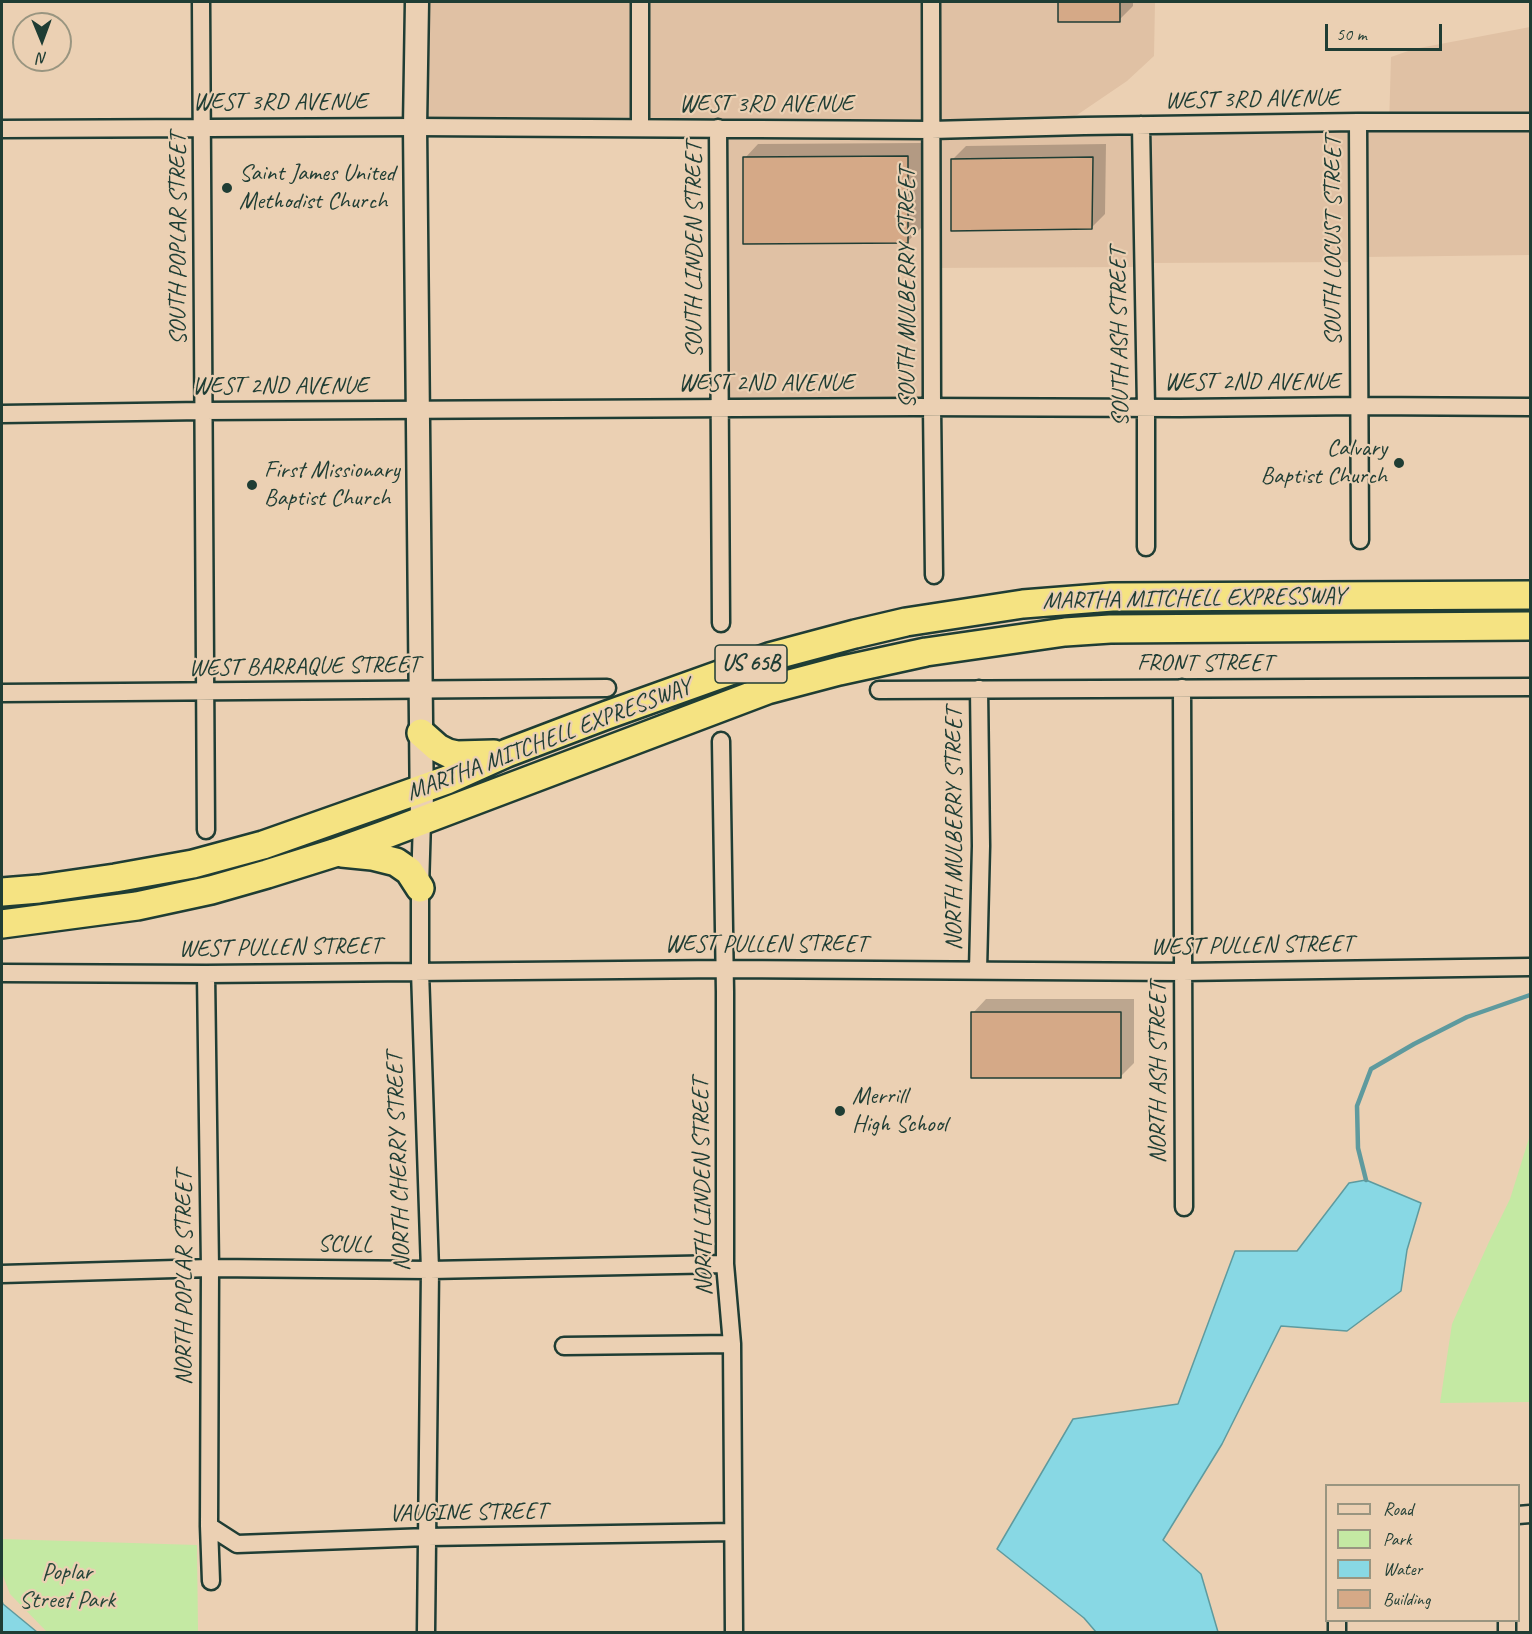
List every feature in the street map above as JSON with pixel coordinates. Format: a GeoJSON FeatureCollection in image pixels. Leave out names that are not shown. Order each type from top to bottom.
{"type":"FeatureCollection","features":[{"type":"Feature","properties":{"kind":"highway","name":"MARTHA MITCHELL EXPRESSWAY"},"geometry":{"type":"LineString","coordinates":[[2,892],[115,878],[193,864],[263,845],[453,778],[507,753],[606,715],[769,657],[875,629],[967,611],[1023,603],[1112,597],[1530,595]]}},
{"type":"Feature","properties":{"kind":"highway","name":"MARTHA MITCHELL EXPRESSWAY"},"geometry":{"type":"LineString","coordinates":[[2,924],[147,904],[211,890],[334,853],[767,690],[926,652],[1065,632],[1110,629],[1530,626]]}},
{"type":"Feature","properties":{"kind":"highway"},"geometry":{"type":"LineString","coordinates":[[421,734],[448,753],[458,755],[507,753]]}},
{"type":"Feature","properties":{"kind":"highway"},"geometry":{"type":"LineString","coordinates":[[334,853],[372,856],[396,862],[409,871],[420,888]]}},
{"type":"Feature","properties":{"kind":"main road","name":"NORTH CHERRY STREET"},"geometry":{"type":"LineString","coordinates":[[417,2],[415,127],[422,820]]}},
{"type":"Feature","properties":{"kind":"street","name":"SOUTH POPLAR STREET"},"geometry":{"type":"LineString","coordinates":[[201,2],[204,692]]}},
{"type":"Feature","properties":{"kind":"street"},"geometry":{"type":"LineString","coordinates":[[640,2],[640,128]]}},
{"type":"Feature","properties":{"kind":"street","name":"SOUTH MULBERRY STREET"},"geometry":{"type":"LineString","coordinates":[[931,2],[934,574]]}},
{"type":"Feature","properties":{"kind":"street","name":"WEST 3RD AVENUE"},"geometry":{"type":"LineString","coordinates":[[2,129],[415,127],[931,130],[1358,122],[1530,122]]}},
{"type":"Feature","properties":{"kind":"street","name":"SOUTH LOCUST STREET"},"geometry":{"type":"LineString","coordinates":[[1358,122],[1360,540]]}},
{"type":"Feature","properties":{"kind":"street","name":"SOUTH ASH STREET"},"geometry":{"type":"LineString","coordinates":[[1141,125],[1146,547]]}},
{"type":"Feature","properties":{"kind":"street","name":"SOUTH LINDEN STREET"},"geometry":{"type":"LineString","coordinates":[[718,128],[721,623]]}},
{"type":"Feature","properties":{"kind":"street","name":"WEST 2ND AVENUE"},"geometry":{"type":"LineString","coordinates":[[2,414],[932,407],[1530,407]]}},
{"type":"Feature","properties":{"kind":"street","name":"FRONT STREET"},"geometry":{"type":"LineString","coordinates":[[879,690],[1530,687]]}},
{"type":"Feature","properties":{"kind":"street","name":"WEST BARRAQUE STREET"},"geometry":{"type":"LineString","coordinates":[[2,693],[607,688]]}},
{"type":"Feature","properties":{"kind":"street","name":"NORTH ASH STREET"},"geometry":{"type":"LineString","coordinates":[[1182,688],[1184,1207]]}},
{"type":"Feature","properties":{"kind":"street","name":"NORTH MULBERRY STREET"},"geometry":{"type":"LineString","coordinates":[[978,970],[981,846],[979,689]]}},
{"type":"Feature","properties":{"kind":"street"},"geometry":{"type":"LineString","coordinates":[[204,692],[206,830]]}},
{"type":"Feature","properties":{"kind":"street","name":"NORTH LINDEN STREET"},"geometry":{"type":"LineString","coordinates":[[721,741],[725,1264],[732,1344],[734,1632]]}},
{"type":"Feature","properties":{"kind":"street","name":"NORTH CHERRY STREET"},"geometry":{"type":"LineString","coordinates":[[422,820],[420,971],[430,1270],[426,1632]]}},
{"type":"Feature","properties":{"kind":"street","name":"WEST PULLEN STREET"},"geometry":{"type":"LineString","coordinates":[[2,973],[206,974],[724,969],[1183,972],[1530,968]]}},
{"type":"Feature","properties":{"kind":"street","name":"NORTH POPLAR STREET"},"geometry":{"type":"LineString","coordinates":[[206,974],[210,1268],[210,1581]]}},
{"type":"Feature","properties":{"kind":"street","name":"SCULL"},"geometry":{"type":"LineString","coordinates":[[2,1274],[210,1268],[430,1270],[725,1264]]}},
{"type":"Feature","properties":{"kind":"street"},"geometry":{"type":"LineString","coordinates":[[564,1347],[732,1344]]}},
{"type":"Feature","properties":{"kind":"street","name":"VAUGINE STREET"},"geometry":{"type":"LineString","coordinates":[[209,1526],[237,1544],[428,1537],[733,1532]]}},
{"type":"Feature","properties":{"kind":"shaded area"},"geometry":{"type":"Polygon","coordinates":[[[426,2],[632,2],[632,117],[425,118],[426,2]]]}},
{"type":"Feature","properties":{"kind":"shaded area"},"geometry":{"type":"Polygon","coordinates":[[[649,2],[1155,2],[1154,56],[1127,81],[1077,115],[1033,132],[1134,131],[1136,267],[924,268],[922,399],[727,401],[727,136],[724,122],[650,119],[649,2]]]}},
{"type":"Feature","properties":{"kind":"shaded area"},"geometry":{"type":"Polygon","coordinates":[[[1530,27],[1530,255],[1364,257],[1363,129],[1389,127],[1391,57],[1414,49],[1530,27]]]}},
{"type":"Feature","properties":{"kind":"shaded area"},"geometry":{"type":"Polygon","coordinates":[[[1171,129],[1353,130],[1352,262],[1148,263],[1146,139],[1171,129]]]}},
{"type":"Feature","properties":{"kind":"green space"},"geometry":{"type":"Polygon","coordinates":[[[1530,1135],[1530,1402],[1440,1403],[1452,1324],[1510,1199],[1530,1135]]]}},
{"type":"Feature","properties":{"kind":"green space","name":"Poplar Street Park"},"geometry":{"type":"Polygon","coordinates":[[[2,1539],[197,1545],[198,1632],[47,1632],[10,1594],[2,1573],[2,1539]]]}},
{"type":"Feature","properties":{"kind":"water"},"geometry":{"type":"Polygon","coordinates":[[[1366,1180],[1421,1203],[1407,1250],[1401,1291],[1347,1331],[1281,1326],[1222,1444],[1163,1540],[1201,1574],[1218,1632],[1096,1632],[1084,1618],[997,1549],[1073,1419],[1178,1404],[1235,1251],[1297,1251],[1349,1183],[1366,1180]]]}},
{"type":"Feature","properties":{"kind":"water"},"geometry":{"type":"Polygon","coordinates":[[[2,1601],[3,1604],[37,1632],[2,1632],[2,1601]]]}},
{"type":"Feature","properties":{"kind":"building"},"geometry":{"type":"Polygon","coordinates":[[[1058,2],[1120,2],[1120,22],[1058,22],[1058,2]]]}},
{"type":"Feature","properties":{"kind":"building"},"geometry":{"type":"Polygon","coordinates":[[[908,156],[908,243],[743,244],[743,157],[908,156]]]}},
{"type":"Feature","properties":{"kind":"building"},"geometry":{"type":"Polygon","coordinates":[[[1093,157],[1092,229],[951,231],[951,159],[1093,157]]]}},
{"type":"Feature","properties":{"kind":"building"},"geometry":{"type":"Polygon","coordinates":[[[971,1012],[1121,1012],[1121,1078],[971,1078],[971,1012]]]}},
{"type":"Feature","properties":{"kind":"waterway"},"geometry":{"type":"LineString","coordinates":[[1366,1180],[1358,1148],[1357,1106],[1371,1069],[1467,1017],[1530,995]]}},
{"type":"Feature","properties":{"kind":"place","name":"Saint James United Methodist Church"},"geometry":{"type":"Point","coordinates":[227,188]}},
{"type":"Feature","properties":{"kind":"place","name":"Calvary Baptist Church"},"geometry":{"type":"Point","coordinates":[1399,463]}},
{"type":"Feature","properties":{"kind":"place","name":"First Missionary Baptist Church"},"geometry":{"type":"Point","coordinates":[252,485]}},
{"type":"Feature","properties":{"kind":"place","name":"Merrill High School"},"geometry":{"type":"Point","coordinates":[840,1111]}}]}
